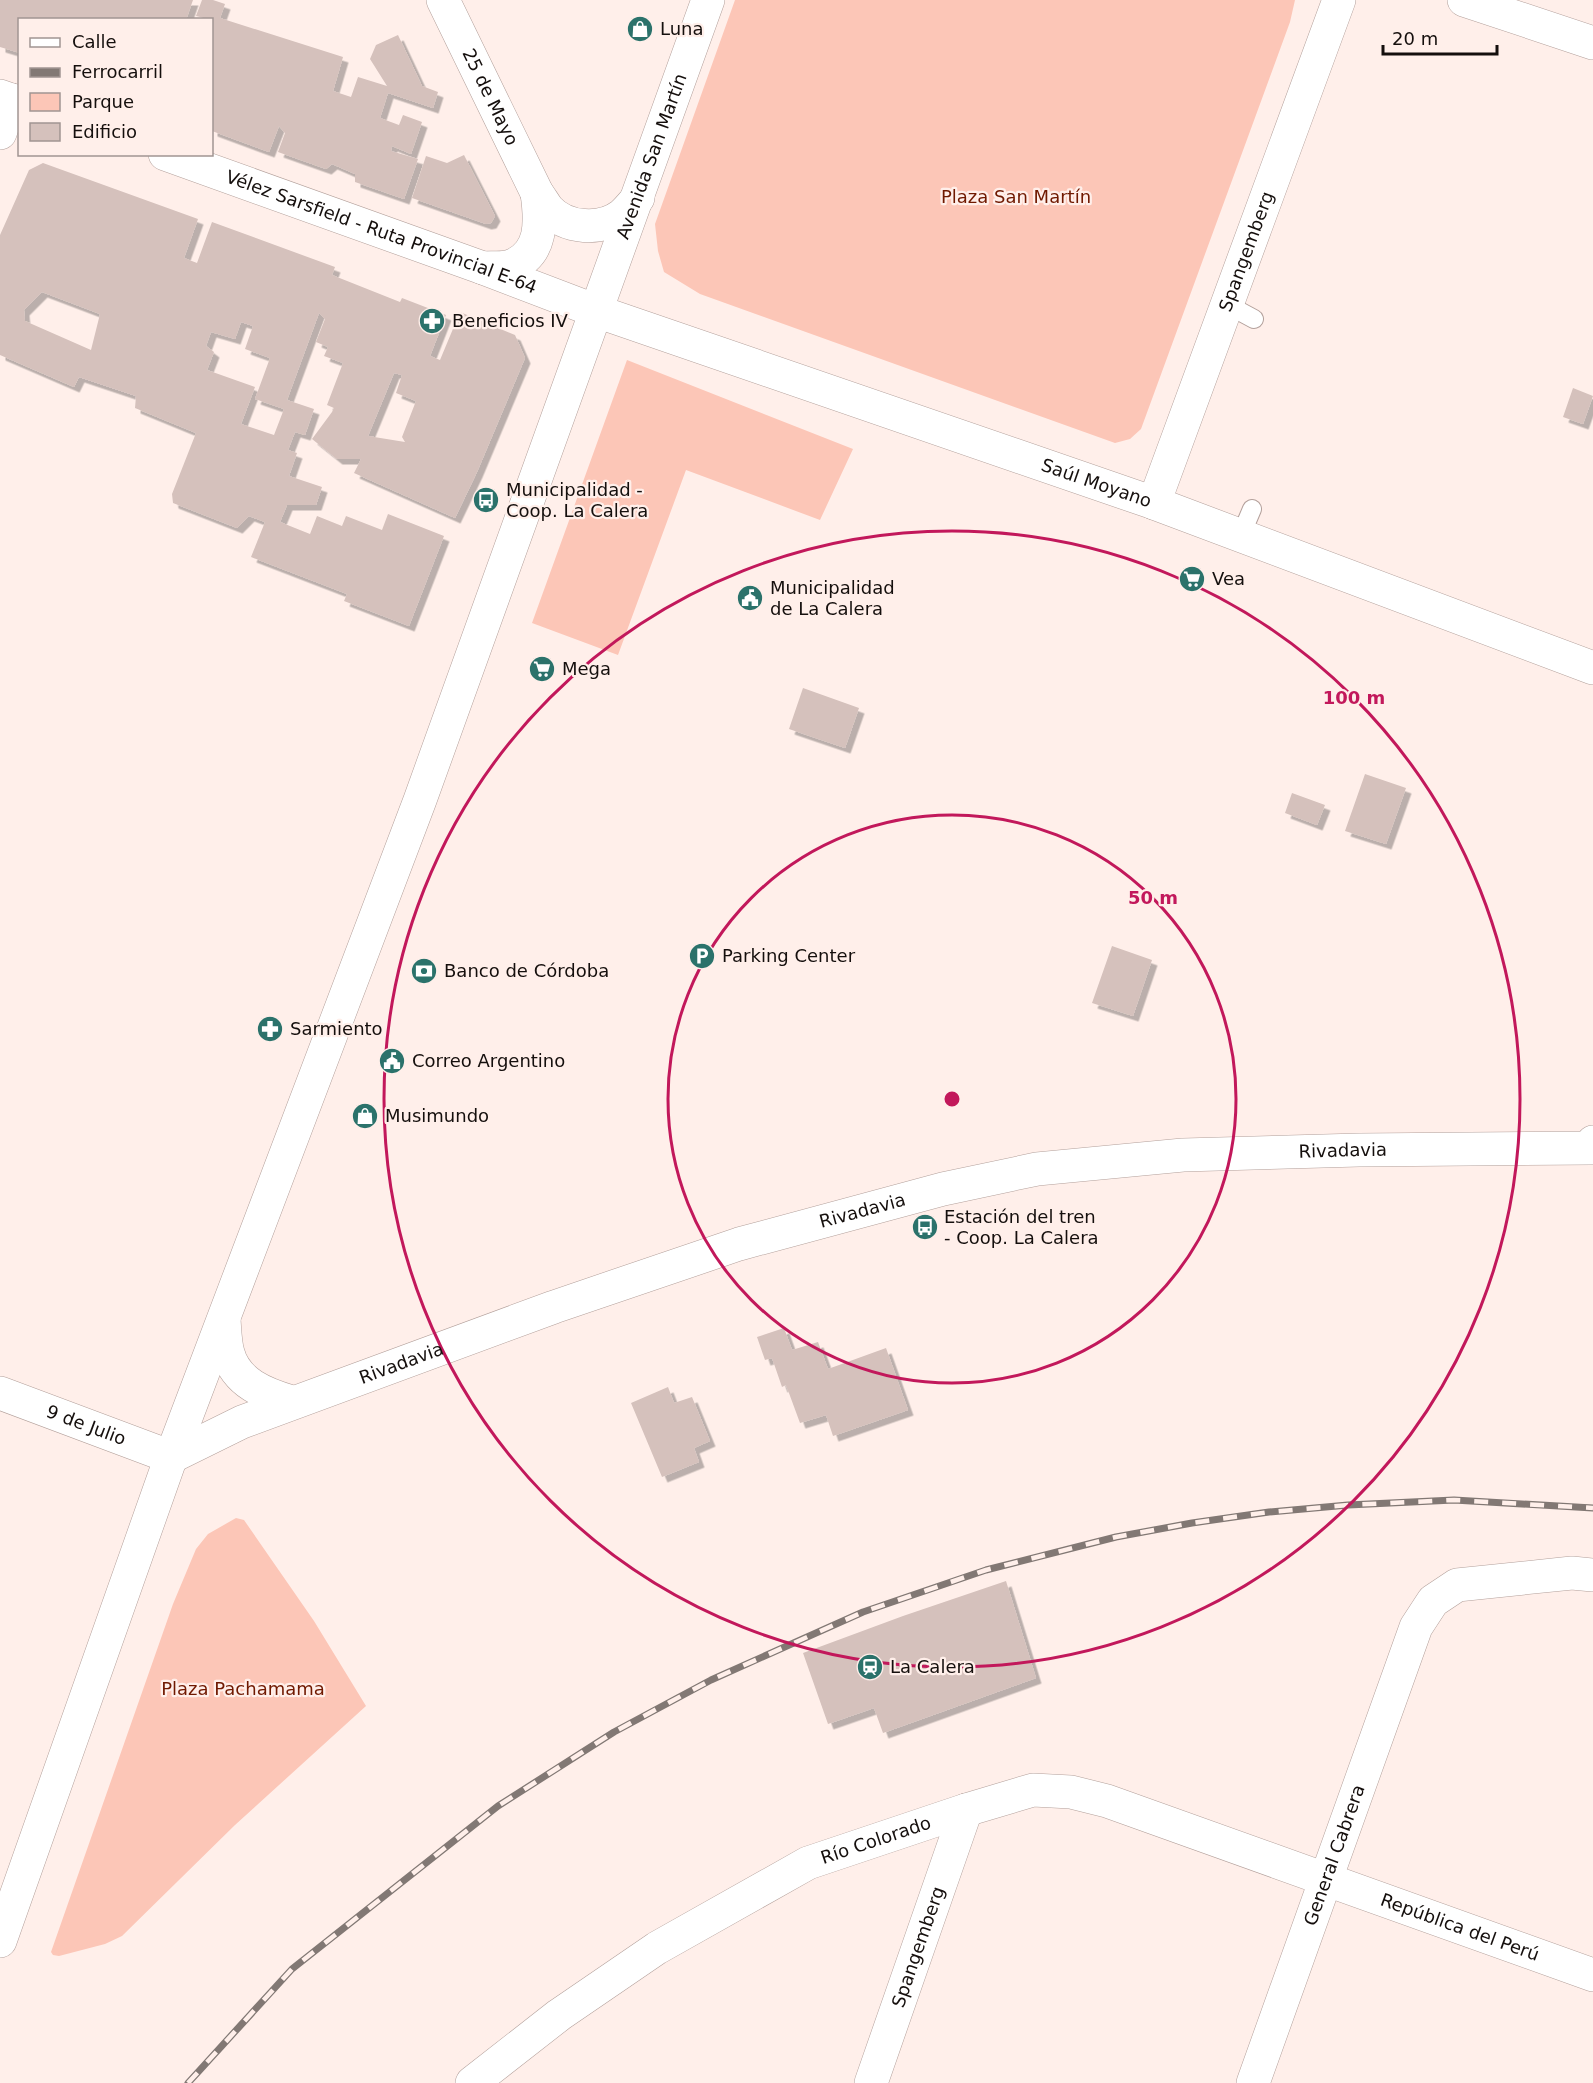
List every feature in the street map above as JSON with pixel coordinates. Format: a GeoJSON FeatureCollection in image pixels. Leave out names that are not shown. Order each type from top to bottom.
{"type":"FeatureCollection","features":[{"type":"Feature","properties":{"kind":"street","name":"25 de Mayo"},"geometry":{"type":"LineString","coordinates":[[443,0],[537,193],[549,210],[565,221],[585,226],[603,224],[620,216],[638,198]]}},
{"type":"Feature","properties":{"kind":"street","name":"Avenida San Martín"},"geometry":{"type":"LineString","coordinates":[[0,1941],[171,1456],[420,800],[708,0]]}},
{"type":"Feature","properties":{"kind":"street","name":"Spangemberg"},"geometry":{"type":"LineString","coordinates":[[1154,503],[1241,312],[1339,0]]}},
{"type":"Feature","properties":{"kind":"street"},"geometry":{"type":"LineString","coordinates":[[1464,0],[1593,43]]}},
{"type":"Feature","properties":{"kind":"street"},"geometry":{"type":"LineString","coordinates":[[0,133],[10,99]]}},
{"type":"Feature","properties":{"kind":"street","name":"Vélez Sarsfield - Ruta Provincial E-64"},"geometry":{"type":"LineString","coordinates":[[171,156],[596,311]]}},
{"type":"Feature","properties":{"kind":"street","name":"25 de Mayo"},"geometry":{"type":"LineString","coordinates":[[483,268],[510,267],[525,258],[536,243],[541,221],[537,193]]}},
{"type":"Feature","properties":{"kind":"street","name":"Saúl Moyano"},"geometry":{"type":"LineString","coordinates":[[596,311],[1154,503],[1246,522],[1593,668]]}},
{"type":"Feature","properties":{"kind":"street","name":"Rivadavia"},"geometry":{"type":"LineString","coordinates":[[171,1456],[242,1422],[292,1402],[554,1307],[739,1244],[943,1188],[1036,1169],[1182,1155],[1592,1146]]}},
{"type":"Feature","properties":{"kind":"street"},"geometry":{"type":"LineString","coordinates":[[224,1320],[227,1352],[234,1369],[249,1384],[269,1395],[292,1402]]}},
{"type":"Feature","properties":{"kind":"street","name":"9 de Julio"},"geometry":{"type":"LineString","coordinates":[[0,1393],[171,1456]]}},
{"type":"Feature","properties":{"kind":"street","name":"General Cabrera"},"geometry":{"type":"LineString","coordinates":[[1253,2083],[1416,1627],[1433,1601],[1457,1586],[1572,1573],[1593,1575]]}},
{"type":"Feature","properties":{"kind":"street","name":"Río Colorado"},"geometry":{"type":"LineString","coordinates":[[472,2083],[558,2015],[657,1948],[808,1863],[1033,1790],[1071,1792],[1107,1801],[1327,1878]]}},
{"type":"Feature","properties":{"kind":"street","name":"Spangemberg"},"geometry":{"type":"LineString","coordinates":[[871,2083],[966,1810]]}},
{"type":"Feature","properties":{"kind":"street","name":"República del Perú"},"geometry":{"type":"LineString","coordinates":[[1327,1878],[1593,1975]]}},
{"type":"Feature","properties":{"kind":"green space","name":"Plaza San Martín"},"geometry":{"type":"Polygon","coordinates":[[[735,0],[1295,0],[1290,22],[1141,429],[1130,439],[1115,443],[700,294],[664,272],[658,251],[655,224],[735,0]]]}},
{"type":"Feature","properties":{"kind":"green space"},"geometry":{"type":"Polygon","coordinates":[[[627,360],[853,449],[820,520],[686,470],[618,655],[532,623],[627,360]]]}},
{"type":"Feature","properties":{"kind":"green space","name":"Plaza Pachamama"},"geometry":{"type":"Polygon","coordinates":[[[236,1518],[244,1520],[314,1621],[366,1706],[235,1825],[122,1936],[105,1944],[59,1956],[53,1955],[51,1952],[173,1604],[196,1549],[208,1534],[236,1518]]]}},
{"type":"Feature","properties":{"kind":"building"},"geometry":{"type":"Polygon","coordinates":[[[0,0],[193,0],[187,18],[18,18],[18,52],[0,47],[0,0]]]}},
{"type":"Feature","properties":{"kind":"building"},"geometry":{"type":"Polygon","coordinates":[[[202,0],[213,0],[225,4],[220,18],[343,57],[333,91],[351,97],[358,77],[387,86],[370,59],[376,45],[398,35],[422,86],[438,92],[433,108],[388,93],[380,118],[399,125],[403,115],[422,122],[411,154],[392,146],[391,151],[418,159],[404,199],[355,182],[355,174],[332,164],[326,169],[278,152],[285,133],[279,126],[269,152],[213,131],[213,18],[196,16],[202,0]]]}},
{"type":"Feature","properties":{"kind":"building"},"geometry":{"type":"Polygon","coordinates":[[[464,155],[495,216],[491,223],[486,224],[412,198],[426,156],[447,163],[464,155]]]}},
{"type":"Feature","properties":{"kind":"building"},"geometry":{"type":"Polygon","coordinates":[[[43,163],[198,219],[184,258],[197,263],[212,222],[335,267],[332,275],[400,302],[402,298],[446,315],[430,356],[440,360],[460,312],[515,335],[525,358],[455,518],[354,473],[361,459],[337,459],[312,439],[334,408],[327,405],[343,363],[324,356],[328,347],[316,342],[325,319],[319,313],[287,400],[314,409],[305,435],[295,432],[288,450],[297,453],[289,476],[322,487],[316,505],[287,505],[280,522],[310,534],[317,516],[342,526],[346,516],[382,530],[388,514],[444,536],[409,626],[344,601],[347,594],[251,557],[265,522],[249,516],[237,528],[173,503],[172,494],[196,433],[135,408],[136,396],[79,377],[74,387],[0,355],[0,235],[29,170],[43,163]],[[42,292],[24,310],[25,321],[91,350],[100,314],[42,292]],[[241,322],[235,339],[211,332],[206,346],[214,352],[207,370],[255,387],[241,424],[274,435],[284,409],[255,399],[270,358],[245,349],[253,326],[241,322]],[[394,373],[368,436],[405,442],[402,437],[416,401],[396,393],[402,375],[394,373]]]}},
{"type":"Feature","properties":{"kind":"building"},"geometry":{"type":"Polygon","coordinates":[[[1573,388],[1593,396],[1583,424],[1563,417],[1573,388]]]}},
{"type":"Feature","properties":{"kind":"building"},"geometry":{"type":"Polygon","coordinates":[[[803,688],[859,708],[845,748],[789,729],[803,688]]]}},
{"type":"Feature","properties":{"kind":"building"},"geometry":{"type":"Polygon","coordinates":[[[1365,774],[1406,788],[1386,844],[1345,831],[1365,774]]]}},
{"type":"Feature","properties":{"kind":"building"},"geometry":{"type":"Polygon","coordinates":[[[1292,793],[1325,805],[1317,825],[1285,813],[1292,793]]]}},
{"type":"Feature","properties":{"kind":"building"},"geometry":{"type":"Polygon","coordinates":[[[1112,946],[1152,960],[1133,1016],[1092,1003],[1112,946]]]}},
{"type":"Feature","properties":{"kind":"building"},"geometry":{"type":"Polygon","coordinates":[[[784,1328],[792,1350],[818,1342],[828,1369],[886,1348],[908,1410],[833,1436],[826,1415],[800,1423],[786,1385],[782,1387],[772,1358],[765,1360],[757,1337],[784,1328]]]}},
{"type":"Feature","properties":{"kind":"building"},"geometry":{"type":"Polygon","coordinates":[[[668,1387],[674,1403],[692,1397],[710,1441],[694,1448],[699,1462],[662,1477],[631,1403],[668,1387]]]}},
{"type":"Feature","properties":{"kind":"building"},"geometry":{"type":"Polygon","coordinates":[[[1006,1581],[1036,1678],[883,1733],[874,1708],[828,1724],[803,1653],[1006,1581]]]}},
{"type":"Feature","properties":{"kind":"railway"},"geometry":{"type":"LineString","coordinates":[[188,2083],[292,1969],[498,1806],[614,1732],[711,1680],[863,1612],[986,1570],[1116,1537],[1269,1512],[1348,1505],[1454,1500],[1593,1508]]}},
{"type":"Feature","properties":{"kind":"place","name":"Luna"},"geometry":{"type":"Point","coordinates":[640,29]}},
{"type":"Feature","properties":{"kind":"place","name":"Beneficios IV"},"geometry":{"type":"Point","coordinates":[432,321]}},
{"type":"Feature","properties":{"kind":"place","name":"Municipalidad - Coop. La Calera"},"geometry":{"type":"Point","coordinates":[486,500]}},
{"type":"Feature","properties":{"kind":"place","name":"Vea"},"geometry":{"type":"Point","coordinates":[1192,579]}},
{"type":"Feature","properties":{"kind":"place","name":"Municipalidad de La Calera"},"geometry":{"type":"Point","coordinates":[750,598]}},
{"type":"Feature","properties":{"kind":"place","name":"Mega"},"geometry":{"type":"Point","coordinates":[542,669]}},
{"type":"Feature","properties":{"kind":"place","name":"Parking Center"},"geometry":{"type":"Point","coordinates":[702,956]}},
{"type":"Feature","properties":{"kind":"place","name":"Banco de Córdoba"},"geometry":{"type":"Point","coordinates":[424,971]}},
{"type":"Feature","properties":{"kind":"place","name":"Sarmiento"},"geometry":{"type":"Point","coordinates":[270,1029]}},
{"type":"Feature","properties":{"kind":"place","name":"Correo Argentino"},"geometry":{"type":"Point","coordinates":[392,1061]}},
{"type":"Feature","properties":{"kind":"place","name":"Musimundo"},"geometry":{"type":"Point","coordinates":[365,1116]}},
{"type":"Feature","properties":{"kind":"place","name":"Estación del tren - Coop. La Calera"},"geometry":{"type":"Point","coordinates":[925,1227]}},
{"type":"Feature","properties":{"kind":"place","name":"La Calera"},"geometry":{"type":"Point","coordinates":[870,1667]}}]}
